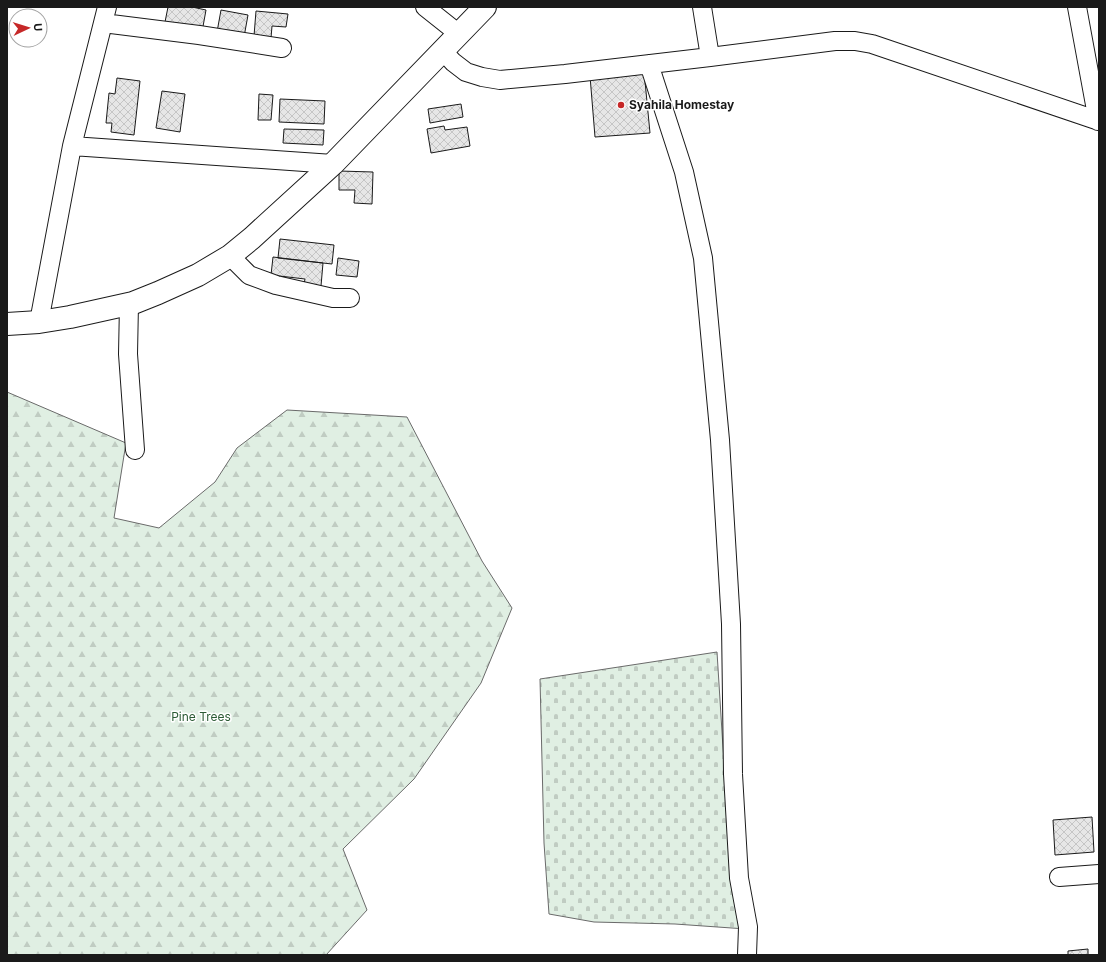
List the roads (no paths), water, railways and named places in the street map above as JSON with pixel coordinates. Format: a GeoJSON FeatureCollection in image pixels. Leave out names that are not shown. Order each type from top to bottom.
{"type":"FeatureCollection","features":[{"type":"Feature","properties":{"kind":"street"},"geometry":{"type":"LineString","coordinates":[[425,7],[459,34]]}},
{"type":"Feature","properties":{"kind":"street"},"geometry":{"type":"LineString","coordinates":[[7,324],[39,322],[70,317],[129,304],[198,275],[230,256],[252,238],[333,164],[484,7]]}},
{"type":"Feature","properties":{"kind":"street"},"geometry":{"type":"LineString","coordinates":[[702,7],[710,57]]}},
{"type":"Feature","properties":{"kind":"street"},"geometry":{"type":"LineString","coordinates":[[443,51],[453,62],[466,72],[482,78],[500,80],[565,74],[835,41],[855,41],[872,44],[1098,121],[1077,7]]}},
{"type":"Feature","properties":{"kind":"street"},"geometry":{"type":"LineString","coordinates":[[39,322],[72,146],[105,15],[199,35],[282,48]]}},
{"type":"Feature","properties":{"kind":"street"},"geometry":{"type":"LineString","coordinates":[[649,64],[684,172],[703,258],[720,448],[731,624],[733,774],[739,878],[748,927],[747,955]]}},
{"type":"Feature","properties":{"kind":"street"},"geometry":{"type":"LineString","coordinates":[[72,146],[333,164]]}},
{"type":"Feature","properties":{"kind":"street"},"geometry":{"type":"LineString","coordinates":[[230,256],[249,275],[276,285],[333,298],[350,298]]}},
{"type":"Feature","properties":{"kind":"street"},"geometry":{"type":"LineString","coordinates":[[129,304],[128,354],[135,450]]}},
{"type":"Feature","properties":{"kind":"street"},"geometry":{"type":"LineString","coordinates":[[1059,877],[1099,874]]}},
{"type":"Feature","properties":{"kind":"place","name":"Syahila Homestay"},"geometry":{"type":"Point","coordinates":[621,105]}},
{"type":"Feature","properties":{"kind":"park label","name":"Pine Trees"},"geometry":{"type":"Point","coordinates":[201,717]}}]}
